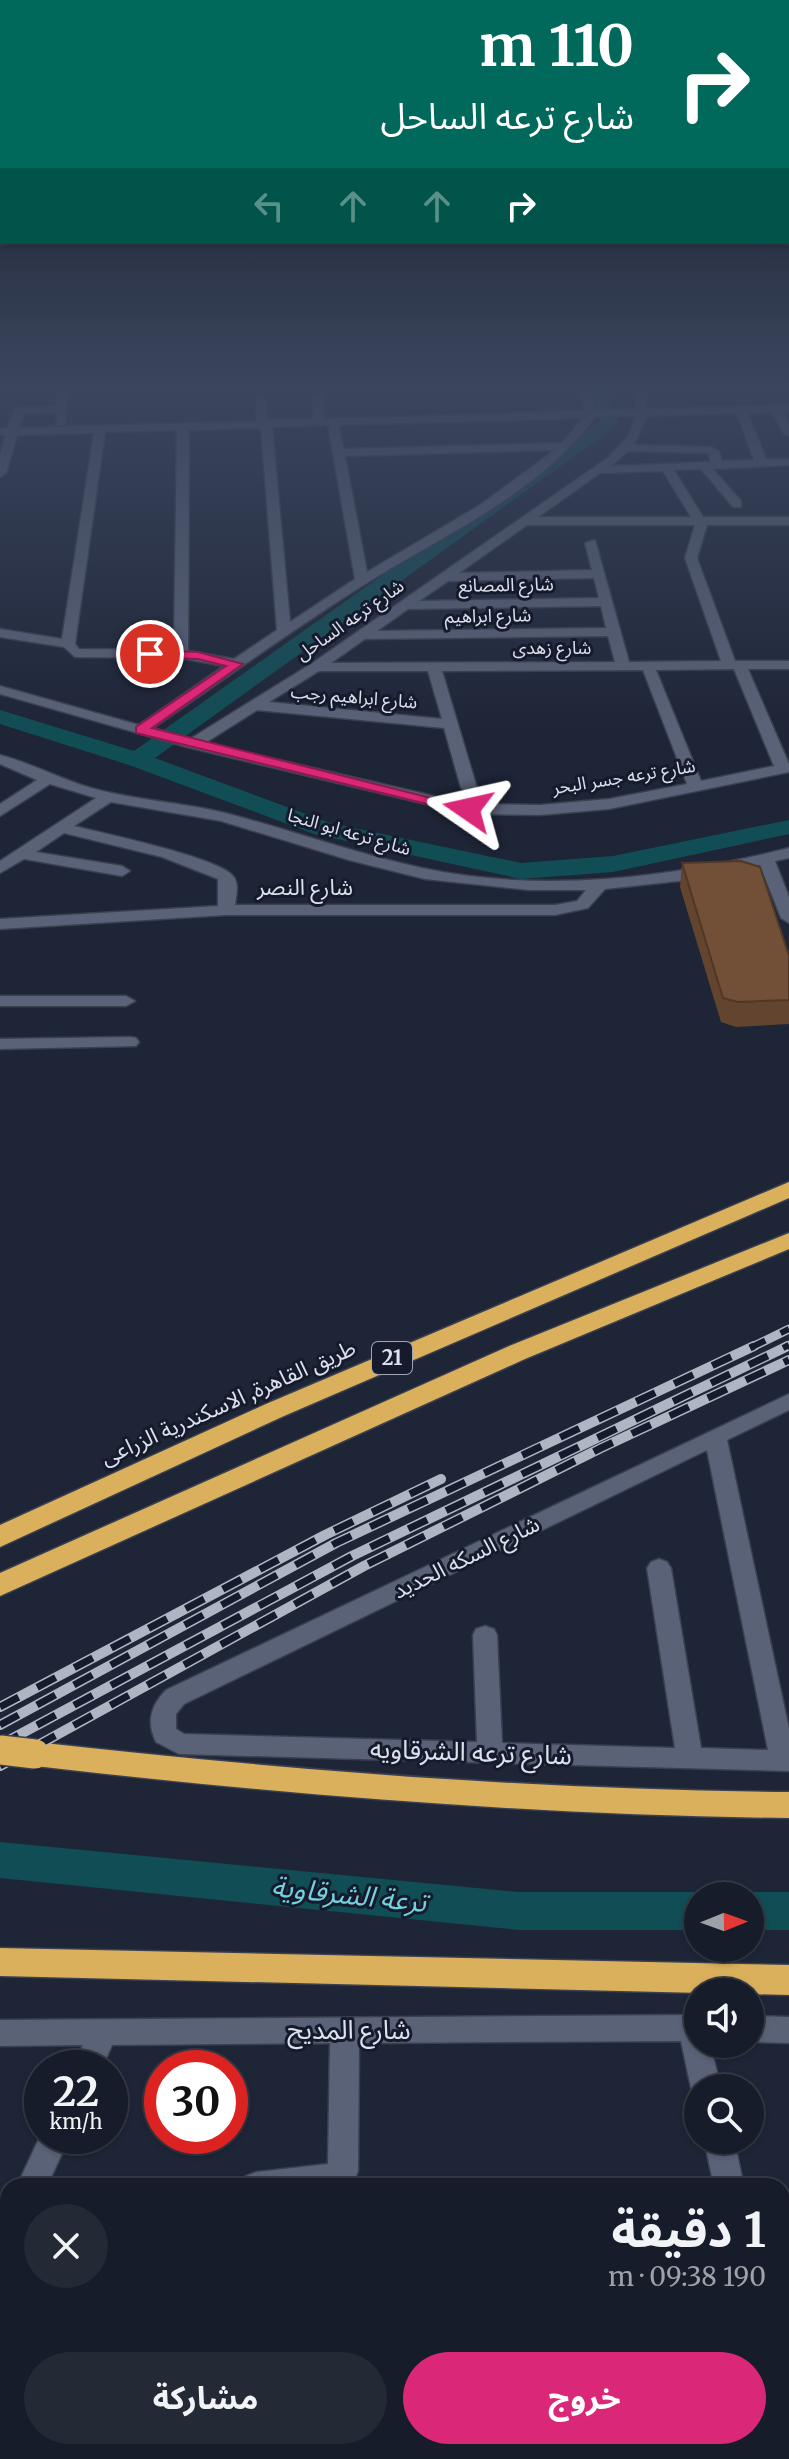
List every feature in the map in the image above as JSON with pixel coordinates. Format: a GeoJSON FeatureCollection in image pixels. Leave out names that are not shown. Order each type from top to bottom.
{"type":"FeatureCollection","features":[{"type":"Feature","properties":{"kind":"highway","name":"طريق القاهرة, الاسكندرية الزراعى"},"geometry":{"type":"LineString","coordinates":[[0,1537],[289,1404],[789,1189]]}},
{"type":"Feature","properties":{"kind":"highway","name":"21"},"geometry":{"type":"LineString","coordinates":[[0,1585],[516,1353],[789,1240]]}},
{"type":"Feature","properties":{"kind":"highway"},"geometry":{"type":"LineString","coordinates":[[0,1750],[382,1791],[593,1803],[789,1805]]}},
{"type":"Feature","properties":{"kind":"highway"},"geometry":{"type":"LineString","coordinates":[[0,1962],[789,1980]]}},
{"type":"Feature","properties":{"kind":"street"},"geometry":{"type":"LineString","coordinates":[[68,644],[89,501]]}},
{"type":"Feature","properties":{"kind":"street"},"geometry":{"type":"LineString","coordinates":[[181,654],[182,501]]}},
{"type":"Feature","properties":{"kind":"street"},"geometry":{"type":"LineString","coordinates":[[271,501],[284,631]]}},
{"type":"Feature","properties":{"kind":"street"},"geometry":{"type":"LineString","coordinates":[[348,501],[362,580]]}},
{"type":"Feature","properties":{"kind":"street","name":"شارع ترعه الساحل"},"geometry":{"type":"LineString","coordinates":[[141,730],[284,631],[490,501]]}},
{"type":"Feature","properties":{"kind":"street","name":"شارع ترعه الساحل"},"geometry":{"type":"LineString","coordinates":[[192,744],[316,667],[552,501]]}},
{"type":"Feature","properties":{"kind":"street"},"geometry":{"type":"LineString","coordinates":[[687,501],[703,531],[693,545],[691,558],[734,665],[786,768]]}},
{"type":"Feature","properties":{"kind":"street"},"geometry":{"type":"LineString","coordinates":[[735,501],[737,504]]}},
{"type":"Feature","properties":{"kind":"street"},"geometry":{"type":"LineString","coordinates":[[523,521],[788,525]]}},
{"type":"Feature","properties":{"kind":"street"},"geometry":{"type":"LineString","coordinates":[[591,543],[623,666]]}},
{"type":"Feature","properties":{"kind":"street"},"geometry":{"type":"LineString","coordinates":[[441,577],[600,574]]}},
{"type":"Feature","properties":{"kind":"street","name":"شارع المصانع"},"geometry":{"type":"LineString","coordinates":[[404,605],[608,602]]}},
{"type":"Feature","properties":{"kind":"street","name":"شارع ابراهيم"},"geometry":{"type":"LineString","coordinates":[[360,635],[616,632]]}},
{"type":"Feature","properties":{"kind":"street"},"geometry":{"type":"LineString","coordinates":[[0,633],[68,644],[75,653],[181,654],[236,664]]}},
{"type":"Feature","properties":{"kind":"street","name":"شارع زهدى"},"geometry":{"type":"LineString","coordinates":[[316,667],[789,665]]}},
{"type":"Feature","properties":{"kind":"street"},"geometry":{"type":"LineString","coordinates":[[648,666],[695,786]]}},
{"type":"Feature","properties":{"kind":"street"},"geometry":{"type":"LineString","coordinates":[[434,667],[469,788]]}},
{"type":"Feature","properties":{"kind":"street","name":"شارع ترعه جسر البحر"},"geometry":{"type":"LineString","coordinates":[[0,690],[192,744],[468,809],[577,807],[786,768]]}},
{"type":"Feature","properties":{"kind":"street","name":"شارع ابراهيم رجب"},"geometry":{"type":"LineString","coordinates":[[254,705],[451,724]]}},
{"type":"Feature","properties":{"kind":"street","name":"شارع ترعه ابو النجا"},"geometry":{"type":"LineString","coordinates":[[0,759],[48,779],[108,797],[190,810],[417,872],[508,882],[600,884],[665,879],[789,853]]}},
{"type":"Feature","properties":{"kind":"street"},"geometry":{"type":"LineString","coordinates":[[0,811],[48,779]]}},
{"type":"Feature","properties":{"kind":"street"},"geometry":{"type":"LineString","coordinates":[[0,868],[108,797]]}},
{"type":"Feature","properties":{"kind":"street"},"geometry":{"type":"LineString","coordinates":[[62,828],[168,854],[225,876],[229,884],[226,910]]}},
{"type":"Feature","properties":{"kind":"street"},"geometry":{"type":"LineString","coordinates":[[21,854],[122,871]]}},
{"type":"Feature","properties":{"kind":"street"},"geometry":{"type":"LineString","coordinates":[[766,860],[789,918]]}},
{"type":"Feature","properties":{"kind":"street","name":"شارع النصر"},"geometry":{"type":"LineString","coordinates":[[0,924],[226,910],[555,910],[582,905],[600,884]]}},
{"type":"Feature","properties":{"kind":"street"},"geometry":{"type":"LineString","coordinates":[[0,1001],[126,1001]]}},
{"type":"Feature","properties":{"kind":"street"},"geometry":{"type":"LineString","coordinates":[[0,1044],[130,1042]]}},
{"type":"Feature","properties":{"kind":"street","name":"شارع السكه الحديد"},"geometry":{"type":"LineString","coordinates":[[163,1727],[163,1710],[175,1697],[789,1401]]}},
{"type":"Feature","properties":{"kind":"street"},"geometry":{"type":"LineString","coordinates":[[715,1437],[786,1761]]}},
{"type":"Feature","properties":{"kind":"street"},"geometry":{"type":"LineString","coordinates":[[659,1568],[690,1759]]}},
{"type":"Feature","properties":{"kind":"street"},"geometry":{"type":"LineString","coordinates":[[485,1635],[490,1753]]}},
{"type":"Feature","properties":{"kind":"street","name":"شارع ترعه الشرقاويه"},"geometry":{"type":"LineString","coordinates":[[163,1727],[165,1735],[179,1744],[786,1761]]}},
{"type":"Feature","properties":{"kind":"street","name":"شارع المديح"},"geometry":{"type":"LineString","coordinates":[[0,2033],[684,2028]]}},
{"type":"Feature","properties":{"kind":"street"},"geometry":{"type":"LineString","coordinates":[[764,2029],[789,2030]]}},
{"type":"Feature","properties":{"kind":"street"},"geometry":{"type":"LineString","coordinates":[[331,2178],[343,2171],[345,2030]]}},
{"type":"Feature","properties":{"kind":"street"},"geometry":{"type":"LineString","coordinates":[[96,2050],[104,2032]]}},
{"type":"Feature","properties":{"kind":"street"},"geometry":{"type":"LineString","coordinates":[[36,2178],[47,2154]]}},
{"type":"Feature","properties":{"kind":"street"},"geometry":{"type":"LineString","coordinates":[[722,2154],[727,2178]]}},
{"type":"Feature","properties":{"kind":"building"},"geometry":{"type":"Polygon","coordinates":[[[741,861],[760,867],[789,956],[789,1000],[738,1002],[723,998],[682,863],[741,861]]]}},
{"type":"Feature","properties":{"kind":"waterway"},"geometry":{"type":"LineString","coordinates":[[137,760],[500,501]]}},
{"type":"Feature","properties":{"kind":"waterway"},"geometry":{"type":"LineString","coordinates":[[0,717],[137,760]]}},
{"type":"Feature","properties":{"kind":"waterway"},"geometry":{"type":"LineString","coordinates":[[137,760],[323,829],[521,871],[613,864],[789,827]]}},
{"type":"Feature","properties":{"kind":"waterway","name":"ترعة الشرقاوية"},"geometry":{"type":"LineString","coordinates":[[0,1860],[519,1911],[684,1911]]}},
{"type":"Feature","properties":{"kind":"waterway","name":"ترعة الشرقاوية"},"geometry":{"type":"LineString","coordinates":[[764,1911],[789,1911]]}},
{"type":"Feature","properties":{"kind":"railway"},"geometry":{"type":"LineString","coordinates":[[750,1348],[789,1329]]}},
{"type":"Feature","properties":{"kind":"railway"},"geometry":{"type":"LineString","coordinates":[[783,1348],[789,1345]]}},
{"type":"Feature","properties":{"kind":"railway"},"geometry":{"type":"LineString","coordinates":[[0,1725],[336,1543],[754,1346]]}},
{"type":"Feature","properties":{"kind":"railway"},"geometry":{"type":"LineString","coordinates":[[0,1745],[352,1556],[788,1346]]}},
{"type":"Feature","properties":{"kind":"railway"},"geometry":{"type":"LineString","coordinates":[[0,1766],[364,1566],[601,1448],[789,1360]]}},
{"type":"Feature","properties":{"kind":"railway"},"geometry":{"type":"LineString","coordinates":[[0,1707],[325,1535],[441,1479]]}},
{"type":"Feature","properties":{"kind":"route"},"geometry":{"type":"LineString","coordinates":[[150,654],[181,654],[236,664],[141,730],[468,809]]}}]}
